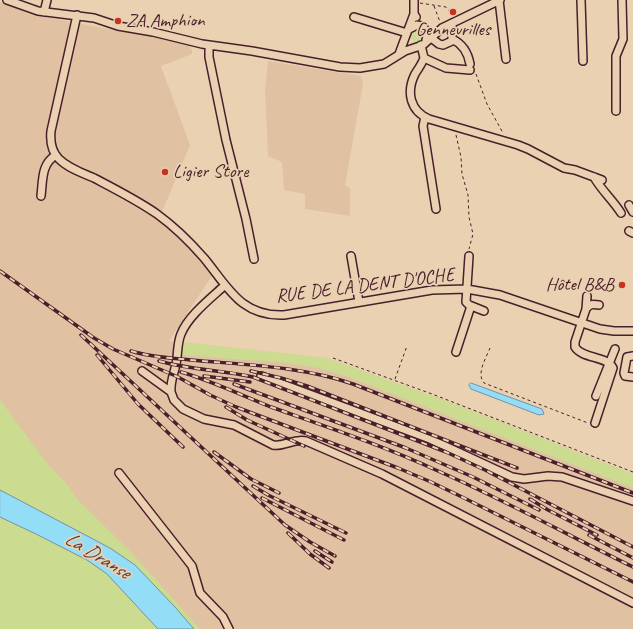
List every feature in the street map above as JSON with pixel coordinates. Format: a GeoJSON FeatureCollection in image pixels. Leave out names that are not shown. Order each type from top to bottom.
{"type":"FeatureCollection","features":[{"type":"Feature","properties":{"kind":"street"},"geometry":{"type":"LineString","coordinates":[[7,0],[27,8],[44,12],[77,15],[209,45],[256,51],[347,68],[378,66],[424,42],[441,26]]}},
{"type":"Feature","properties":{"kind":"street"},"geometry":{"type":"LineString","coordinates":[[44,12],[47,0]]}},
{"type":"Feature","properties":{"kind":"street"},"geometry":{"type":"LineString","coordinates":[[407,32],[414,26],[441,26],[455,22],[500,0],[506,59]]}},
{"type":"Feature","properties":{"kind":"street"},"geometry":{"type":"LineString","coordinates":[[581,0],[583,61]]}},
{"type":"Feature","properties":{"kind":"street"},"geometry":{"type":"LineString","coordinates":[[616,111],[616,56],[622,39],[622,0]]}},
{"type":"Feature","properties":{"kind":"street"},"geometry":{"type":"LineString","coordinates":[[399,54],[414,14],[414,1]]}},
{"type":"Feature","properties":{"kind":"street"},"geometry":{"type":"LineString","coordinates":[[414,14],[427,34],[424,42],[424,58],[415,75],[411,88],[412,104],[417,111],[425,117],[528,148],[564,168],[575,170],[602,180]]}},
{"type":"Feature","properties":{"kind":"street"},"geometry":{"type":"LineString","coordinates":[[41,196],[45,167],[50,159],[56,155],[50,141],[51,131],[77,15]]}},
{"type":"Feature","properties":{"kind":"street"},"geometry":{"type":"LineString","coordinates":[[354,16],[407,32]]}},
{"type":"Feature","properties":{"kind":"street"},"geometry":{"type":"LineString","coordinates":[[407,32],[408,42],[424,42],[443,45],[452,39],[455,22]]}},
{"type":"Feature","properties":{"kind":"street"},"geometry":{"type":"LineString","coordinates":[[424,58],[446,68],[470,67],[468,52],[457,41],[452,39]]}},
{"type":"Feature","properties":{"kind":"street"},"geometry":{"type":"LineString","coordinates":[[209,45],[209,57],[221,117],[245,212],[254,259]]}},
{"type":"Feature","properties":{"kind":"street"},"geometry":{"type":"LineString","coordinates":[[425,117],[423,126],[436,209]]}},
{"type":"Feature","properties":{"kind":"street","name":"RUE DE LA DENT D'OCHE"},"geometry":{"type":"LineString","coordinates":[[56,155],[68,165],[122,192],[157,214],[179,232],[198,252],[234,297],[245,305],[270,315],[284,315],[432,290],[467,290],[500,294],[582,324],[607,330],[633,331]]}},
{"type":"Feature","properties":{"kind":"street"},"geometry":{"type":"LineString","coordinates":[[594,177],[621,213]]}},
{"type":"Feature","properties":{"kind":"street"},"geometry":{"type":"LineString","coordinates":[[351,256],[359,302]]}},
{"type":"Feature","properties":{"kind":"street"},"geometry":{"type":"LineString","coordinates":[[469,256],[466,302],[471,306],[484,310]]}},
{"type":"Feature","properties":{"kind":"street"},"geometry":{"type":"LineString","coordinates":[[224,286],[203,305],[183,330],[180,338],[176,366],[171,383],[171,392],[174,400],[180,406],[204,419],[234,425],[273,445],[280,446],[299,440],[306,441],[366,466],[633,603]]}},
{"type":"Feature","properties":{"kind":"street"},"geometry":{"type":"LineString","coordinates":[[588,296],[582,324],[575,342],[576,349],[609,363],[613,370],[595,423]]}},
{"type":"Feature","properties":{"kind":"street"},"geometry":{"type":"LineString","coordinates":[[586,309],[592,304],[598,305]]}},
{"type":"Feature","properties":{"kind":"street"},"geometry":{"type":"LineString","coordinates":[[456,352],[471,306]]}},
{"type":"Feature","properties":{"kind":"street"},"geometry":{"type":"LineString","coordinates":[[596,396],[615,349]]}},
{"type":"Feature","properties":{"kind":"street"},"geometry":{"type":"LineString","coordinates":[[632,355],[626,357],[624,373],[625,376],[633,377]]}},
{"type":"Feature","properties":{"kind":"street"},"geometry":{"type":"LineString","coordinates":[[142,371],[171,392]]}},
{"type":"Feature","properties":{"kind":"street"},"geometry":{"type":"LineString","coordinates":[[261,376],[430,439],[512,477],[524,480],[548,476],[562,477],[633,501]]}},
{"type":"Feature","properties":{"kind":"street"},"geometry":{"type":"LineString","coordinates":[[119,473],[192,566],[200,593],[223,617],[229,629]]}},
{"type":"Feature","properties":{"kind":"path"},"geometry":{"type":"LineString","coordinates":[[414,1],[448,8],[455,22]]}},
{"type":"Feature","properties":{"kind":"path"},"geometry":{"type":"LineString","coordinates":[[434,5],[441,26]]}},
{"type":"Feature","properties":{"kind":"path"},"geometry":{"type":"LineString","coordinates":[[470,67],[475,72],[487,104],[508,142]]}},
{"type":"Feature","properties":{"kind":"path"},"geometry":{"type":"LineString","coordinates":[[454,126],[461,157],[462,174],[468,191],[469,217],[473,234],[469,256]]}},
{"type":"Feature","properties":{"kind":"path"},"geometry":{"type":"LineString","coordinates":[[395,380],[407,346]]}},
{"type":"Feature","properties":{"kind":"path"},"geometry":{"type":"LineString","coordinates":[[490,348],[480,374],[481,379],[484,382],[594,425],[595,423]]}},
{"type":"Feature","properties":{"kind":"path"},"geometry":{"type":"LineString","coordinates":[[333,358],[395,380],[633,472]]}},
{"type":"Feature","properties":{"kind":"shaded area"},"geometry":{"type":"Polygon","coordinates":[[[0,2],[30,14],[156,38],[189,46],[192,51],[192,54],[161,66],[190,145],[162,212],[192,237],[217,268],[169,341],[327,358],[452,403],[633,474],[633,629],[198,629],[102,535],[38,455],[0,400],[0,2]]]}},
{"type":"Feature","properties":{"kind":"shaded area"},"geometry":{"type":"Polygon","coordinates":[[[268,61],[361,76],[363,84],[345,185],[350,188],[350,216],[305,209],[305,194],[284,190],[282,162],[268,156],[265,90],[268,61]]]}},
{"type":"Feature","properties":{"kind":"green space"},"geometry":{"type":"Polygon","coordinates":[[[417,30],[421,32],[423,36],[421,40],[417,42],[413,40],[411,36],[413,32],[417,30]]]}},
{"type":"Feature","properties":{"kind":"green space"},"geometry":{"type":"Polygon","coordinates":[[[182,342],[327,358],[452,403],[633,474],[633,488],[349,377],[319,368],[287,363],[181,355],[182,342]]]}},
{"type":"Feature","properties":{"kind":"green space"},"geometry":{"type":"Polygon","coordinates":[[[0,400],[50,467],[66,483],[78,500],[132,553],[200,629],[0,629],[0,400]]]}},
{"type":"Feature","properties":{"kind":"water"},"geometry":{"type":"Polygon","coordinates":[[[471,383],[542,409],[544,414],[539,415],[471,389],[469,385],[471,383]]]}},
{"type":"Feature","properties":{"kind":"water","name":"La Dranse"},"geometry":{"type":"Polygon","coordinates":[[[0,490],[110,548],[135,565],[194,629],[158,629],[107,574],[87,560],[0,517],[0,490]]]}},
{"type":"Feature","properties":{"kind":"railway"},"geometry":{"type":"LineString","coordinates":[[0,271],[94,338],[113,349],[178,377],[210,395],[236,407],[398,468],[431,482],[633,582]]}},
{"type":"Feature","properties":{"kind":"railway"},"geometry":{"type":"LineString","coordinates":[[81,335],[285,525],[310,542],[335,556]]}},
{"type":"Feature","properties":{"kind":"railway"},"geometry":{"type":"LineString","coordinates":[[131,351],[161,357],[273,367],[314,373],[334,378],[353,384],[633,493]]}},
{"type":"Feature","properties":{"kind":"railway"},"geometry":{"type":"LineString","coordinates":[[97,355],[138,404],[183,447]]}},
{"type":"Feature","properties":{"kind":"railway"},"geometry":{"type":"LineString","coordinates":[[159,361],[253,377],[446,452],[485,470],[633,547]]}},
{"type":"Feature","properties":{"kind":"railway"},"geometry":{"type":"LineString","coordinates":[[251,371],[307,386],[517,468]]}},
{"type":"Feature","properties":{"kind":"railway"},"geometry":{"type":"LineString","coordinates":[[181,372],[418,462],[463,482],[633,567]]}},
{"type":"Feature","properties":{"kind":"railway"},"geometry":{"type":"LineString","coordinates":[[204,376],[250,382]]}},
{"type":"Feature","properties":{"kind":"railway"},"geometry":{"type":"LineString","coordinates":[[234,384],[406,448],[473,477],[539,510]]}},
{"type":"Feature","properties":{"kind":"railway"},"geometry":{"type":"LineString","coordinates":[[226,407],[247,420],[304,446]]}},
{"type":"Feature","properties":{"kind":"railway"},"geometry":{"type":"LineString","coordinates":[[214,452],[251,479],[279,493]]}},
{"type":"Feature","properties":{"kind":"railway"},"geometry":{"type":"LineString","coordinates":[[253,486],[268,495],[346,533]]}},
{"type":"Feature","properties":{"kind":"railway"},"geometry":{"type":"LineString","coordinates":[[262,498],[344,540]]}},
{"type":"Feature","properties":{"kind":"railway"},"geometry":{"type":"LineString","coordinates":[[530,499],[597,535]]}},
{"type":"Feature","properties":{"kind":"railway"},"geometry":{"type":"LineString","coordinates":[[288,533],[310,554],[329,568]]}},
{"type":"Feature","properties":{"kind":"railway"},"geometry":{"type":"LineString","coordinates":[[589,535],[633,558]]}},
{"type":"Feature","properties":{"kind":"railway"},"geometry":{"type":"LineString","coordinates":[[315,551],[332,562]]}},
{"type":"Feature","properties":{"kind":"place","name":"Gennevrilles"},"geometry":{"type":"Point","coordinates":[453,12]}},
{"type":"Feature","properties":{"kind":"place","name":"ZA Amphion"},"geometry":{"type":"Point","coordinates":[118,21]}},
{"type":"Feature","properties":{"kind":"place","name":"Ligier Store"},"geometry":{"type":"Point","coordinates":[165,172]}},
{"type":"Feature","properties":{"kind":"place","name":"Hôtel B&B"},"geometry":{"type":"Point","coordinates":[622,285]}}]}
